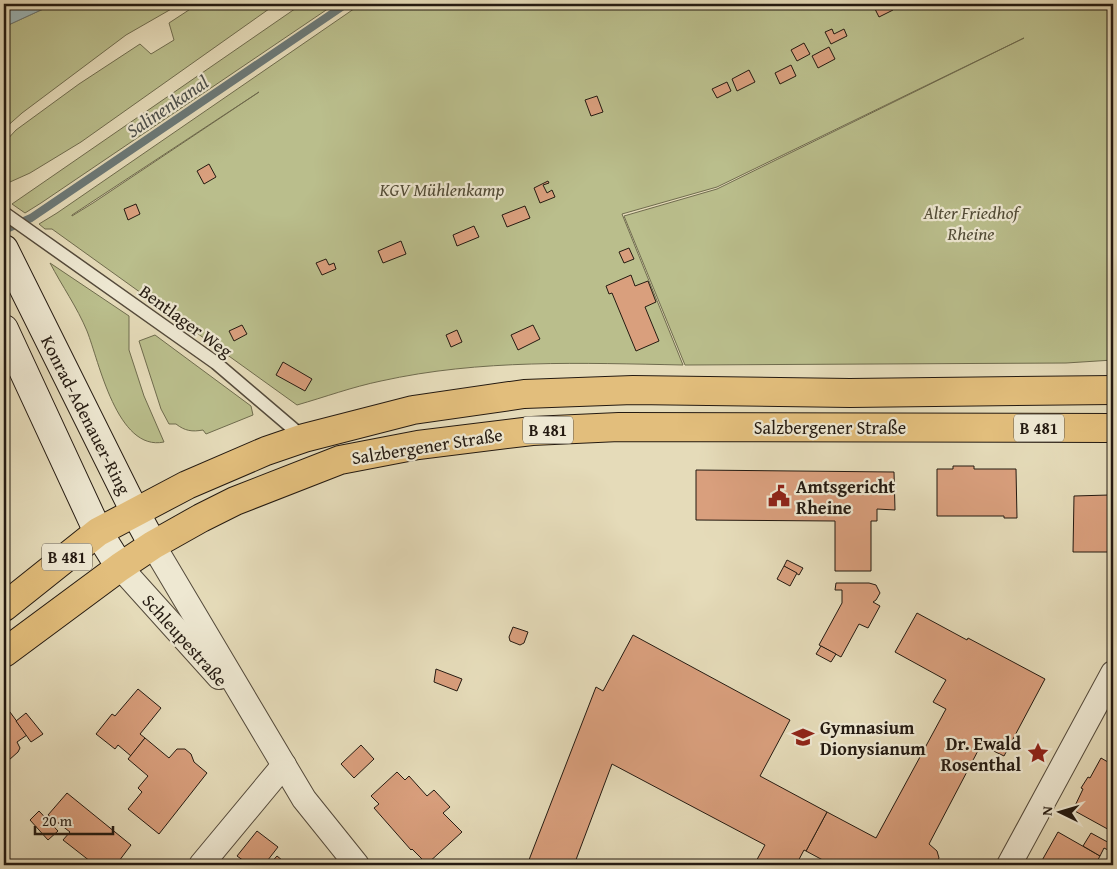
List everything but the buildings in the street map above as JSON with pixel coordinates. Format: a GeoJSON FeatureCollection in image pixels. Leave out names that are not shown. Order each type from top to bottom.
{"type":"FeatureCollection","features":[{"type":"Feature","properties":{"kind":"main road","name":"Konrad-Adenauer-Ring"},"geometry":{"type":"LineString","coordinates":[[4,249],[153,545]]}},
{"type":"Feature","properties":{"kind":"main road","name":"Konrad-Adenauer-Ring"},"geometry":{"type":"LineString","coordinates":[[4,329],[98,532],[120,567]]}},
{"type":"Feature","properties":{"kind":"main road","name":"Salzbergener Straße"},"geometry":{"type":"LineString","coordinates":[[4,607],[98,532],[202,478],[266,451],[304,438],[413,410],[524,394],[633,390],[888,393],[1113,390]]}},
{"type":"Feature","properties":{"kind":"main road","name":"Salzbergener Straße"},"geometry":{"type":"LineString","coordinates":[[4,653],[120,567],[153,545],[235,501],[340,460],[418,445],[532,430],[619,427],[1113,428]]}},
{"type":"Feature","properties":{"kind":"street","name":"Schleupestraße"},"geometry":{"type":"LineString","coordinates":[[153,545],[304,799],[357,865]]}},
{"type":"Feature","properties":{"kind":"street","name":"Schleupestraße"},"geometry":{"type":"LineString","coordinates":[[120,567],[251,712]]}},
{"type":"Feature","properties":{"kind":"street"},"geometry":{"type":"LineString","coordinates":[[1010,865],[1113,673]]}},
{"type":"Feature","properties":{"kind":"street"},"geometry":{"type":"LineString","coordinates":[[201,865],[284,766]]}},
{"type":"Feature","properties":{"kind":"lane","name":"Bentlager Weg"},"geometry":{"type":"LineString","coordinates":[[4,213],[216,363],[304,438]]}},
{"type":"Feature","properties":{"kind":"green space"},"geometry":{"type":"Polygon","coordinates":[[[54,4],[61,4],[67,9],[73,8],[75,4],[180,4],[126,35],[22,113],[4,129],[4,27],[54,4]]]}},
{"type":"Feature","properties":{"kind":"green space"},"geometry":{"type":"Polygon","coordinates":[[[198,4],[276,4],[81,142],[30,173],[10,182],[4,181],[4,143],[16,130],[79,84],[140,44],[151,54],[174,40],[169,23],[198,4]]]}},
{"type":"Feature","properties":{"kind":"green space"},"geometry":{"type":"Polygon","coordinates":[[[302,4],[335,4],[25,213],[12,204],[302,4]]]}},
{"type":"Feature","properties":{"kind":"green space","name":"KGV Mühlenkamp"},"geometry":{"type":"Polygon","coordinates":[[[361,4],[1113,4],[1113,360],[1066,363],[685,365],[624,216],[717,189],[1024,38],[717,187],[622,214],[683,365],[569,363],[456,369],[370,383],[297,405],[52,229],[45,229],[39,224],[361,4]],[[259,92],[72,216],[93,203],[259,92]]]}},
{"type":"Feature","properties":{"kind":"green space"},"geometry":{"type":"Polygon","coordinates":[[[50,263],[129,316],[129,350],[144,396],[164,442],[148,441],[134,433],[122,419],[112,402],[83,322],[50,263]]]}},
{"type":"Feature","properties":{"kind":"green space"},"geometry":{"type":"Polygon","coordinates":[[[155,335],[251,406],[253,415],[206,434],[203,430],[189,430],[176,424],[169,424],[161,409],[139,341],[155,335]]]}},
{"type":"Feature","properties":{"kind":"water"},"geometry":{"type":"Polygon","coordinates":[[[4,4],[54,4],[4,27],[4,4]]]}},
{"type":"Feature","properties":{"kind":"waterway","name":"Salinenkanal"},"geometry":{"type":"LineString","coordinates":[[4,230],[31,218],[346,4]]}},
{"type":"Feature","properties":{"kind":"place","name":"Amtsgericht Rheine"},"geometry":{"type":"Point","coordinates":[779,496]}},
{"type":"Feature","properties":{"kind":"place","name":"Gymnasium Dionysianum"},"geometry":{"type":"Point","coordinates":[803,737]}},
{"type":"Feature","properties":{"kind":"place","name":"Dr. Ewald Rosenthal"},"geometry":{"type":"Point","coordinates":[1038,753]}},
{"type":"Feature","properties":{"kind":"park label","name":"Alter Friedhof Rheine"},"geometry":{"type":"Point","coordinates":[971,222]}}]}
